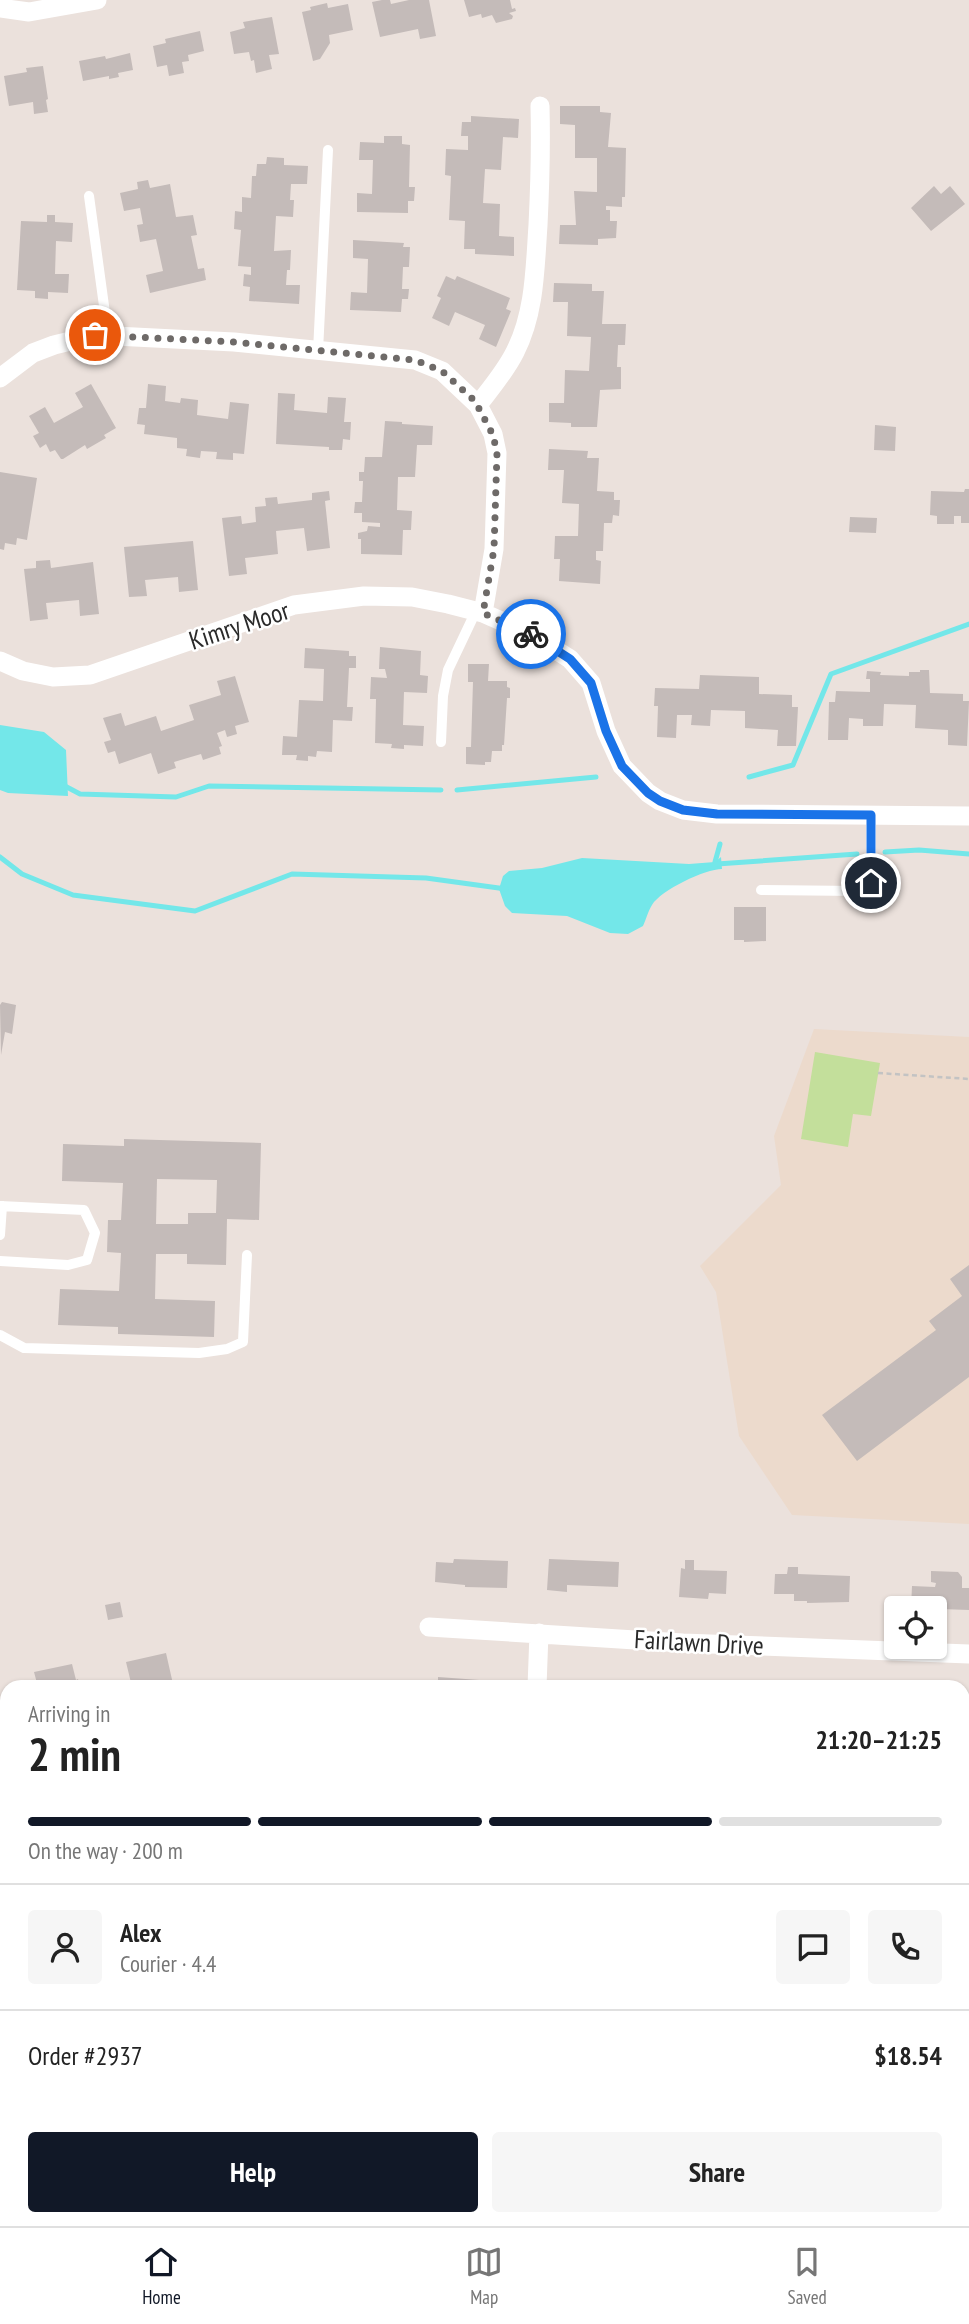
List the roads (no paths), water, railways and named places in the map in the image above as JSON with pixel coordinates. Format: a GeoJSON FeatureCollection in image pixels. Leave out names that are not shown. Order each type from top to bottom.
{"type":"FeatureCollection","features":[{"type":"Feature","properties":{"kind":"street"},"geometry":{"type":"LineString","coordinates":[[0,8],[29,12],[97,0]]}},
{"type":"Feature","properties":{"kind":"street"},"geometry":{"type":"LineString","coordinates":[[478,405],[499,379],[516,350],[528,316],[535,276],[541,155],[540,106]]}},
{"type":"Feature","properties":{"kind":"street"},"geometry":{"type":"LineString","coordinates":[[0,378],[33,353],[95,335],[234,342],[415,360],[442,371],[478,405],[493,435],[497,453],[494,549],[480,612]]}},
{"type":"Feature","properties":{"kind":"street","name":"Kimry Moor"},"geometry":{"type":"LineString","coordinates":[[0,661],[23,671],[53,677],[90,674],[294,605],[364,596],[412,597],[480,612],[531,634],[570,659],[591,683],[606,731],[622,766],[648,793],[660,801],[683,810],[717,814],[969,816]]}},
{"type":"Feature","properties":{"kind":"street","name":"Fairlawn Drive"},"geometry":{"type":"LineString","coordinates":[[429,1627],[683,1643],[969,1654]]}},
{"type":"Feature","properties":{"kind":"street"},"geometry":{"type":"LineString","coordinates":[[537,1680],[539,1633]]}},
{"type":"Feature","properties":{"kind":"lane"},"geometry":{"type":"LineString","coordinates":[[318,351],[328,150]]}},
{"type":"Feature","properties":{"kind":"lane"},"geometry":{"type":"LineString","coordinates":[[89,196],[108,335]]}},
{"type":"Feature","properties":{"kind":"lane"},"geometry":{"type":"LineString","coordinates":[[442,742],[443,696],[448,670],[480,612]]}},
{"type":"Feature","properties":{"kind":"lane"},"geometry":{"type":"LineString","coordinates":[[761,890],[867,889],[871,883],[871,815]]}},
{"type":"Feature","properties":{"kind":"lane"},"geometry":{"type":"LineString","coordinates":[[0,1235],[1,1206],[84,1210],[95,1233],[87,1261],[68,1265],[0,1261]]}},
{"type":"Feature","properties":{"kind":"lane"},"geometry":{"type":"LineString","coordinates":[[0,1335],[24,1348],[199,1353],[227,1349],[243,1342],[247,1255]]}},
{"type":"Feature","properties":{"kind":"water"},"geometry":{"type":"Polygon","coordinates":[[[0,725],[44,732],[66,750],[68,796],[8,793],[0,790],[0,725]]]}},
{"type":"Feature","properties":{"kind":"water"},"geometry":{"type":"Polygon","coordinates":[[[721,857],[722,869],[695,876],[664,893],[652,905],[643,926],[628,934],[610,933],[567,916],[512,913],[505,906],[499,889],[503,876],[509,871],[542,868],[582,858],[689,864],[715,862],[721,857]]]}},
{"type":"Feature","properties":{"kind":"waterway"},"geometry":{"type":"LineString","coordinates":[[749,777],[793,765],[831,674],[969,624]]}},
{"type":"Feature","properties":{"kind":"waterway"},"geometry":{"type":"LineString","coordinates":[[457,790],[596,777]]}},
{"type":"Feature","properties":{"kind":"waterway"},"geometry":{"type":"LineString","coordinates":[[63,785],[80,794],[176,797],[209,786],[441,790]]}},
{"type":"Feature","properties":{"kind":"waterway"},"geometry":{"type":"LineString","coordinates":[[715,862],[720,844]]}},
{"type":"Feature","properties":{"kind":"waterway"},"geometry":{"type":"LineString","coordinates":[[885,852],[919,850],[969,854]]}},
{"type":"Feature","properties":{"kind":"waterway"},"geometry":{"type":"LineString","coordinates":[[717,864],[857,854]]}},
{"type":"Feature","properties":{"kind":"waterway"},"geometry":{"type":"LineString","coordinates":[[0,857],[22,874],[73,895],[195,911],[292,874],[426,878],[506,889]]}}]}
